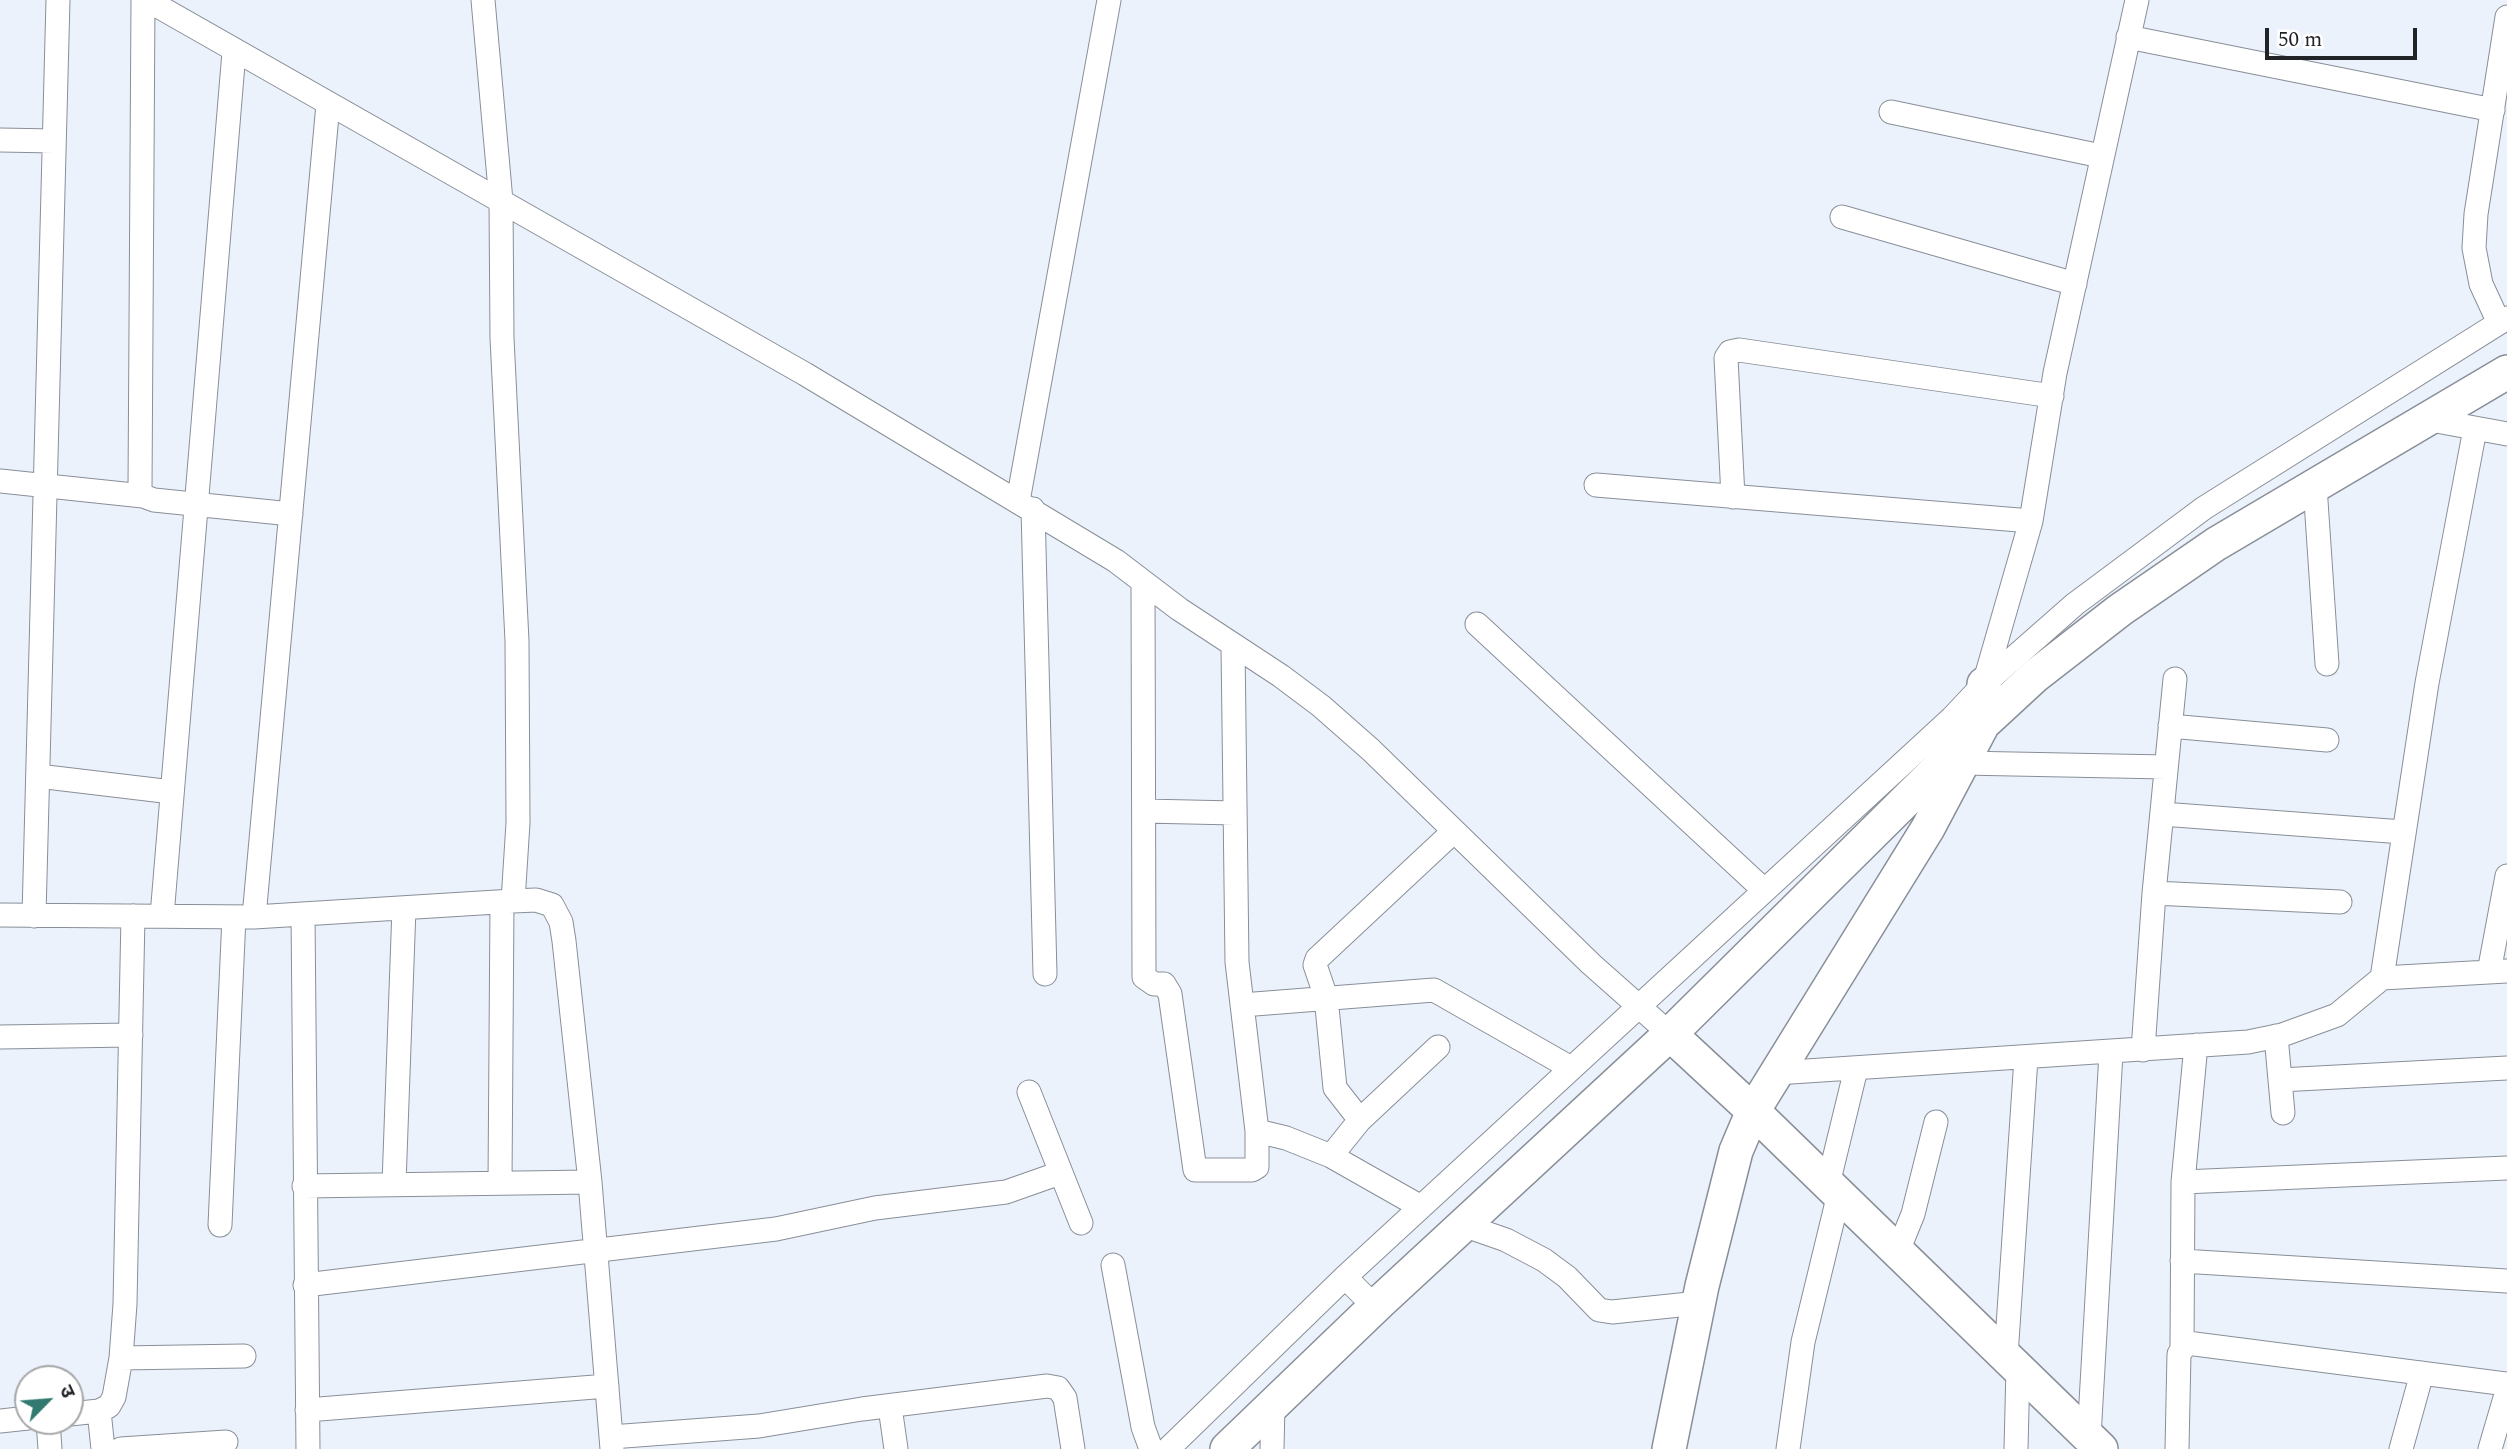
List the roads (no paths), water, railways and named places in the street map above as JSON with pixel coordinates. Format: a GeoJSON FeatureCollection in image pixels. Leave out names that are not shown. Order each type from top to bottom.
{"type":"FeatureCollection","features":[{"type":"Feature","properties":{"kind":"street"},"geometry":{"type":"LineString","coordinates":[[34,915],[58,0]]}},
{"type":"Feature","properties":{"kind":"street"},"geometry":{"type":"LineString","coordinates":[[143,496],[140,467],[145,0],[793,367],[1090,543],[1281,676],[1321,706],[1371,750],[1453,832],[1753,1111],[2095,1443]]}},
{"type":"Feature","properties":{"kind":"street"},"geometry":{"type":"LineString","coordinates":[[483,0],[501,201],[502,338],[517,641],[518,823],[507,901],[500,1183]]}},
{"type":"Feature","properties":{"kind":"street"},"geometry":{"type":"LineString","coordinates":[[1045,974],[1026,505],[1109,0]]}},
{"type":"Feature","properties":{"kind":"street"},"geometry":{"type":"LineString","coordinates":[[1669,1449],[1699,1303],[1736,1151],[1753,1111],[1928,828],[1962,763],[1984,705],[2031,521],[2052,396],[2101,156],[2137,0]]}},
{"type":"Feature","properties":{"kind":"street"},"geometry":{"type":"LineString","coordinates":[[1227,1449],[1273,1404],[1421,1207],[1571,1068],[1655,1020],[1984,705],[2075,604],[2204,508],[2503,321],[2481,284],[2474,248],[2476,214],[2507,17]]}},
{"type":"Feature","properties":{"kind":"street"},"geometry":{"type":"LineString","coordinates":[[2128,37],[2493,110]]}},
{"type":"Feature","properties":{"kind":"street"},"geometry":{"type":"LineString","coordinates":[[162,916],[234,52]]}},
{"type":"Feature","properties":{"kind":"street"},"geometry":{"type":"LineString","coordinates":[[220,1225],[244,917],[291,514],[328,104]]}},
{"type":"Feature","properties":{"kind":"street"},"geometry":{"type":"LineString","coordinates":[[1891,112],[2101,156]]}},
{"type":"Feature","properties":{"kind":"street"},"geometry":{"type":"LineString","coordinates":[[0,140],[54,141]]}},
{"type":"Feature","properties":{"kind":"street"},"geometry":{"type":"LineString","coordinates":[[1842,217],[2075,284]]}},
{"type":"Feature","properties":{"kind":"street"},"geometry":{"type":"LineString","coordinates":[[1733,496],[1726,358],[1730,352],[1739,350],[2052,396]]}},
{"type":"Feature","properties":{"kind":"street"},"geometry":{"type":"LineString","coordinates":[[1168,1449],[1359,1291],[1464,1225],[1655,1020],[1764,890],[1952,718],[1984,705],[2035,676],[2144,593],[2216,544],[2431,420],[2507,372]]}},
{"type":"Feature","properties":{"kind":"street"},"geometry":{"type":"LineString","coordinates":[[2431,420],[2507,435]]}},
{"type":"Feature","properties":{"kind":"street"},"geometry":{"type":"LineString","coordinates":[[2382,978],[2427,683],[2475,429]]}},
{"type":"Feature","properties":{"kind":"street"},"geometry":{"type":"LineString","coordinates":[[0,481],[143,496],[196,506],[291,514]]}},
{"type":"Feature","properties":{"kind":"street"},"geometry":{"type":"LineString","coordinates":[[1597,485],[2031,521]]}},
{"type":"Feature","properties":{"kind":"street"},"geometry":{"type":"LineString","coordinates":[[2315,486],[2328,664]]}},
{"type":"Feature","properties":{"kind":"street"},"geometry":{"type":"LineString","coordinates":[[1143,582],[1144,977],[1154,984],[1164,984],[1170,994],[1193,1166],[1202,1172],[1252,1170],[1257,1167],[1256,1131],[1237,962],[1233,645]]}},
{"type":"Feature","properties":{"kind":"street"},"geometry":{"type":"LineString","coordinates":[[1476,624],[1764,890]]}},
{"type":"Feature","properties":{"kind":"street"},"geometry":{"type":"LineString","coordinates":[[2143,1050],[2154,893],[2175,680]]}},
{"type":"Feature","properties":{"kind":"street"},"geometry":{"type":"LineString","coordinates":[[2171,726],[2327,740]]}},
{"type":"Feature","properties":{"kind":"street"},"geometry":{"type":"LineString","coordinates":[[1962,763],[2166,767]]}},
{"type":"Feature","properties":{"kind":"street"},"geometry":{"type":"LineString","coordinates":[[38,776],[172,793]]}},
{"type":"Feature","properties":{"kind":"street"},"geometry":{"type":"LineString","coordinates":[[1144,811],[1235,813]]}},
{"type":"Feature","properties":{"kind":"street"},"geometry":{"type":"LineString","coordinates":[[2162,814],[2403,832]]}},
{"type":"Feature","properties":{"kind":"street"},"geometry":{"type":"LineString","coordinates":[[1360,1120],[1335,1088],[1326,997],[1317,972],[1317,959],[1453,832]]}},
{"type":"Feature","properties":{"kind":"street"},"geometry":{"type":"LineString","coordinates":[[1776,1073],[2110,1053],[2249,1042],[2276,1036],[2337,1015],[2382,978],[2498,971],[2507,876]]}},
{"type":"Feature","properties":{"kind":"street"},"geometry":{"type":"LineString","coordinates":[[2154,893],[2340,902]]}},
{"type":"Feature","properties":{"kind":"street"},"geometry":{"type":"LineString","coordinates":[[0,915],[244,917],[507,901],[536,900],[552,905],[561,922],[590,1182],[612,1443],[725,1439],[890,1407],[1048,1386],[1058,1388],[1065,1398],[1073,1449]]}},
{"type":"Feature","properties":{"kind":"street"},"geometry":{"type":"LineString","coordinates":[[394,1184],[404,908]]}},
{"type":"Feature","properties":{"kind":"street"},"geometry":{"type":"LineString","coordinates":[[303,914],[304,1285],[308,1449]]}},
{"type":"Feature","properties":{"kind":"street"},"geometry":{"type":"LineString","coordinates":[[84,1413],[99,1411],[109,1406],[114,1397],[121,1357],[125,1304],[133,916]]}},
{"type":"Feature","properties":{"kind":"street"},"geometry":{"type":"LineString","coordinates":[[1242,1005],[1434,990],[1571,1068]]}},
{"type":"Feature","properties":{"kind":"street"},"geometry":{"type":"LineString","coordinates":[[0,1037],[131,1035]]}},
{"type":"Feature","properties":{"kind":"street"},"geometry":{"type":"LineString","coordinates":[[2276,1036],[2283,1113]]}},
{"type":"Feature","properties":{"kind":"street"},"geometry":{"type":"LineString","coordinates":[[2177,1449],[2182,1346],[2183,1182],[2196,1045]]}},
{"type":"Feature","properties":{"kind":"street"},"geometry":{"type":"LineString","coordinates":[[1331,1156],[1360,1120],[1438,1047]]}},
{"type":"Feature","properties":{"kind":"street"},"geometry":{"type":"LineString","coordinates":[[2095,1443],[2110,1053]]}},
{"type":"Feature","properties":{"kind":"street"},"geometry":{"type":"LineString","coordinates":[[2016,1449],[2012,1362],[2026,1058]]}},
{"type":"Feature","properties":{"kind":"street"},"geometry":{"type":"LineString","coordinates":[[2280,1080],[2507,1068]]}},
{"type":"Feature","properties":{"kind":"street"},"geometry":{"type":"LineString","coordinates":[[1788,1449],[1803,1342],[1856,1069]]}},
{"type":"Feature","properties":{"kind":"street"},"geometry":{"type":"LineString","coordinates":[[1029,1092],[1081,1223]]}},
{"type":"Feature","properties":{"kind":"street"},"geometry":{"type":"LineString","coordinates":[[1898,1251],[1913,1214],[1937,1122]]}},
{"type":"Feature","properties":{"kind":"street"},"geometry":{"type":"LineString","coordinates":[[1256,1131],[1286,1138],[1331,1156],[1421,1207]]}},
{"type":"Feature","properties":{"kind":"street"},"geometry":{"type":"LineString","coordinates":[[2183,1182],[2507,1168]]}},
{"type":"Feature","properties":{"kind":"street"},"geometry":{"type":"LineString","coordinates":[[304,1285],[596,1253],[776,1229],[875,1208],[1006,1192],[1060,1172]]}},
{"type":"Feature","properties":{"kind":"street"},"geometry":{"type":"LineString","coordinates":[[304,1185],[590,1182]]}},
{"type":"Feature","properties":{"kind":"street"},"geometry":{"type":"LineString","coordinates":[[1464,1225],[1506,1240],[1544,1260],[1567,1277],[1599,1310],[1612,1312],[1699,1303]]}},
{"type":"Feature","properties":{"kind":"street"},"geometry":{"type":"LineString","coordinates":[[2182,1261],[2507,1281]]}},
{"type":"Feature","properties":{"kind":"street"},"geometry":{"type":"LineString","coordinates":[[1113,1265],[1143,1427],[1151,1449]]}},
{"type":"Feature","properties":{"kind":"street"},"geometry":{"type":"LineString","coordinates":[[2182,1346],[2193,1342],[2281,1357],[2507,1384]]}},
{"type":"Feature","properties":{"kind":"street"},"geometry":{"type":"LineString","coordinates":[[121,1357],[244,1356]]}},
{"type":"Feature","properties":{"kind":"street"},"geometry":{"type":"LineString","coordinates":[[2401,1449],[2422,1373]]}},
{"type":"Feature","properties":{"kind":"street"},"geometry":{"type":"LineString","coordinates":[[307,1410],[607,1386]]}},
{"type":"Feature","properties":{"kind":"street"},"geometry":{"type":"LineString","coordinates":[[2490,1449],[2507,1391]]}},
{"type":"Feature","properties":{"kind":"street"},"geometry":{"type":"LineString","coordinates":[[1272,1449],[1273,1404]]}},
{"type":"Feature","properties":{"kind":"street"},"geometry":{"type":"LineString","coordinates":[[890,1407],[896,1449]]}},
{"type":"Feature","properties":{"kind":"street"},"geometry":{"type":"LineString","coordinates":[[99,1411],[103,1449]]}},
{"type":"Feature","properties":{"kind":"street"},"geometry":{"type":"LineString","coordinates":[[121,1449],[226,1443]]}}]}
